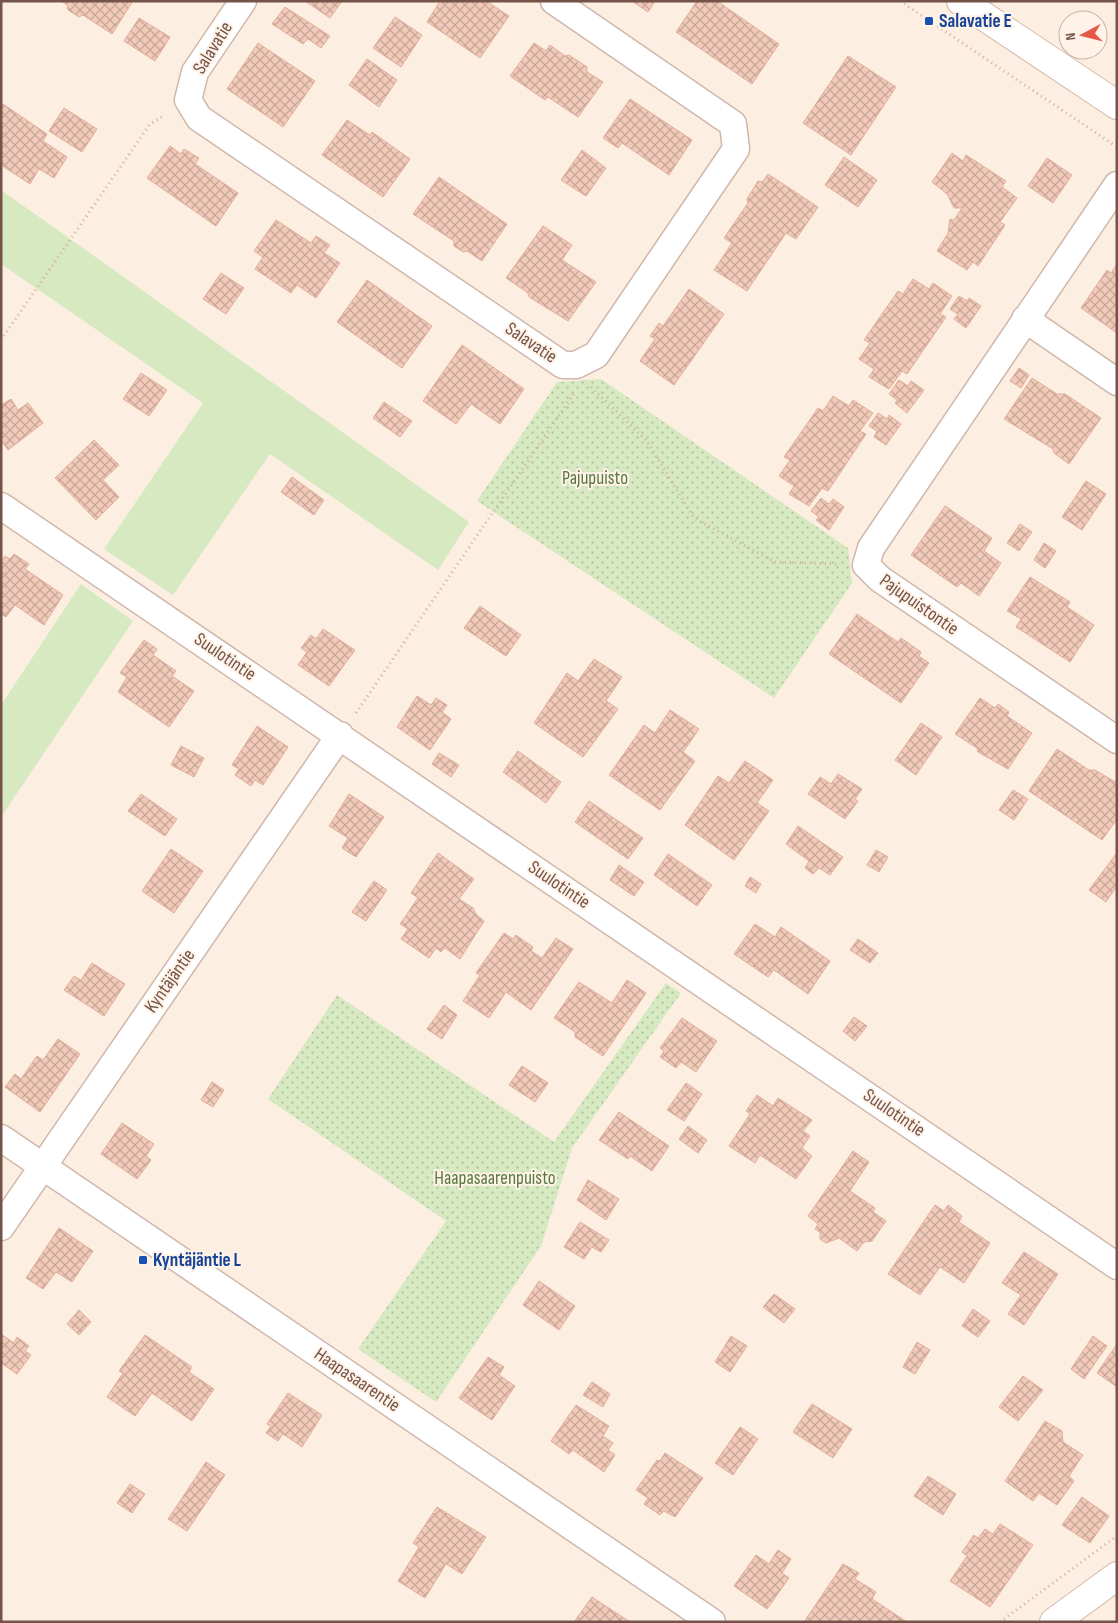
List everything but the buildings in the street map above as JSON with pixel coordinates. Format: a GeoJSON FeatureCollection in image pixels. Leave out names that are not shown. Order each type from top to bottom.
{"type":"FeatureCollection","features":[{"type":"Feature","properties":{"kind":"main road"},"geometry":{"type":"LineString","coordinates":[[962,1],[1117,105]]}},
{"type":"Feature","properties":{"kind":"main road"},"geometry":{"type":"LineString","coordinates":[[1054,1622],[1117,1576]]}},
{"type":"Feature","properties":{"kind":"street","name":"Salavatie"},"geometry":{"type":"LineString","coordinates":[[243,1],[195,72],[188,100],[199,118],[562,365],[580,372],[596,355],[736,149],[733,124],[554,1]]}},
{"type":"Feature","properties":{"kind":"street","name":"Pajupuistontie"},"geometry":{"type":"LineString","coordinates":[[1117,185],[872,548],[866,565],[880,579],[1117,740]]}},
{"type":"Feature","properties":{"kind":"street"},"geometry":{"type":"LineString","coordinates":[[1025,320],[1117,382]]}},
{"type":"Feature","properties":{"kind":"street","name":"Suulotintie"},"geometry":{"type":"LineString","coordinates":[[1,506],[1117,1266]]}},
{"type":"Feature","properties":{"kind":"street","name":"Kyntäjäntie"},"geometry":{"type":"LineString","coordinates":[[1,1227],[340,736]]}},
{"type":"Feature","properties":{"kind":"street","name":"Haapasaarentie"},"geometry":{"type":"LineString","coordinates":[[1,1138],[712,1622]]}},
{"type":"Feature","properties":{"kind":"path"},"geometry":{"type":"LineString","coordinates":[[900,1],[1117,147]]}},
{"type":"Feature","properties":{"kind":"path"},"geometry":{"type":"LineString","coordinates":[[1,340],[150,124],[188,100]]}},
{"type":"Feature","properties":{"kind":"path"},"geometry":{"type":"LineString","coordinates":[[340,736],[580,372],[646,440],[694,518],[775,562],[866,565]]}},
{"type":"Feature","properties":{"kind":"path"},"geometry":{"type":"LineString","coordinates":[[1000,1622],[1117,1536]]}},
{"type":"Feature","properties":{"kind":"green space"},"geometry":{"type":"Polygon","coordinates":[[[1,190],[469,522],[438,570],[270,454],[173,595],[104,549],[203,403],[1,264],[1,190]]]}},
{"type":"Feature","properties":{"kind":"green space","name":"Pajupuisto"},"geometry":{"type":"Polygon","coordinates":[[[601,379],[848,548],[852,583],[774,698],[477,501],[557,382],[601,379]]]}},
{"type":"Feature","properties":{"kind":"green space"},"geometry":{"type":"Polygon","coordinates":[[[81,584],[133,621],[1,817],[1,705],[81,584]]]}},
{"type":"Feature","properties":{"kind":"green space","name":"Haapasaarenpuisto"},"geometry":{"type":"Polygon","coordinates":[[[666,983],[681,993],[572,1148],[541,1246],[436,1402],[358,1349],[446,1221],[268,1099],[337,995],[554,1142],[666,983]]]}},
{"type":"Feature","properties":{"kind":"place","name":"Salavatie E"},"geometry":{"type":"Point","coordinates":[929,21]}},
{"type":"Feature","properties":{"kind":"place","name":"Kyntäjäntie L"},"geometry":{"type":"Point","coordinates":[143,1260]}}]}
